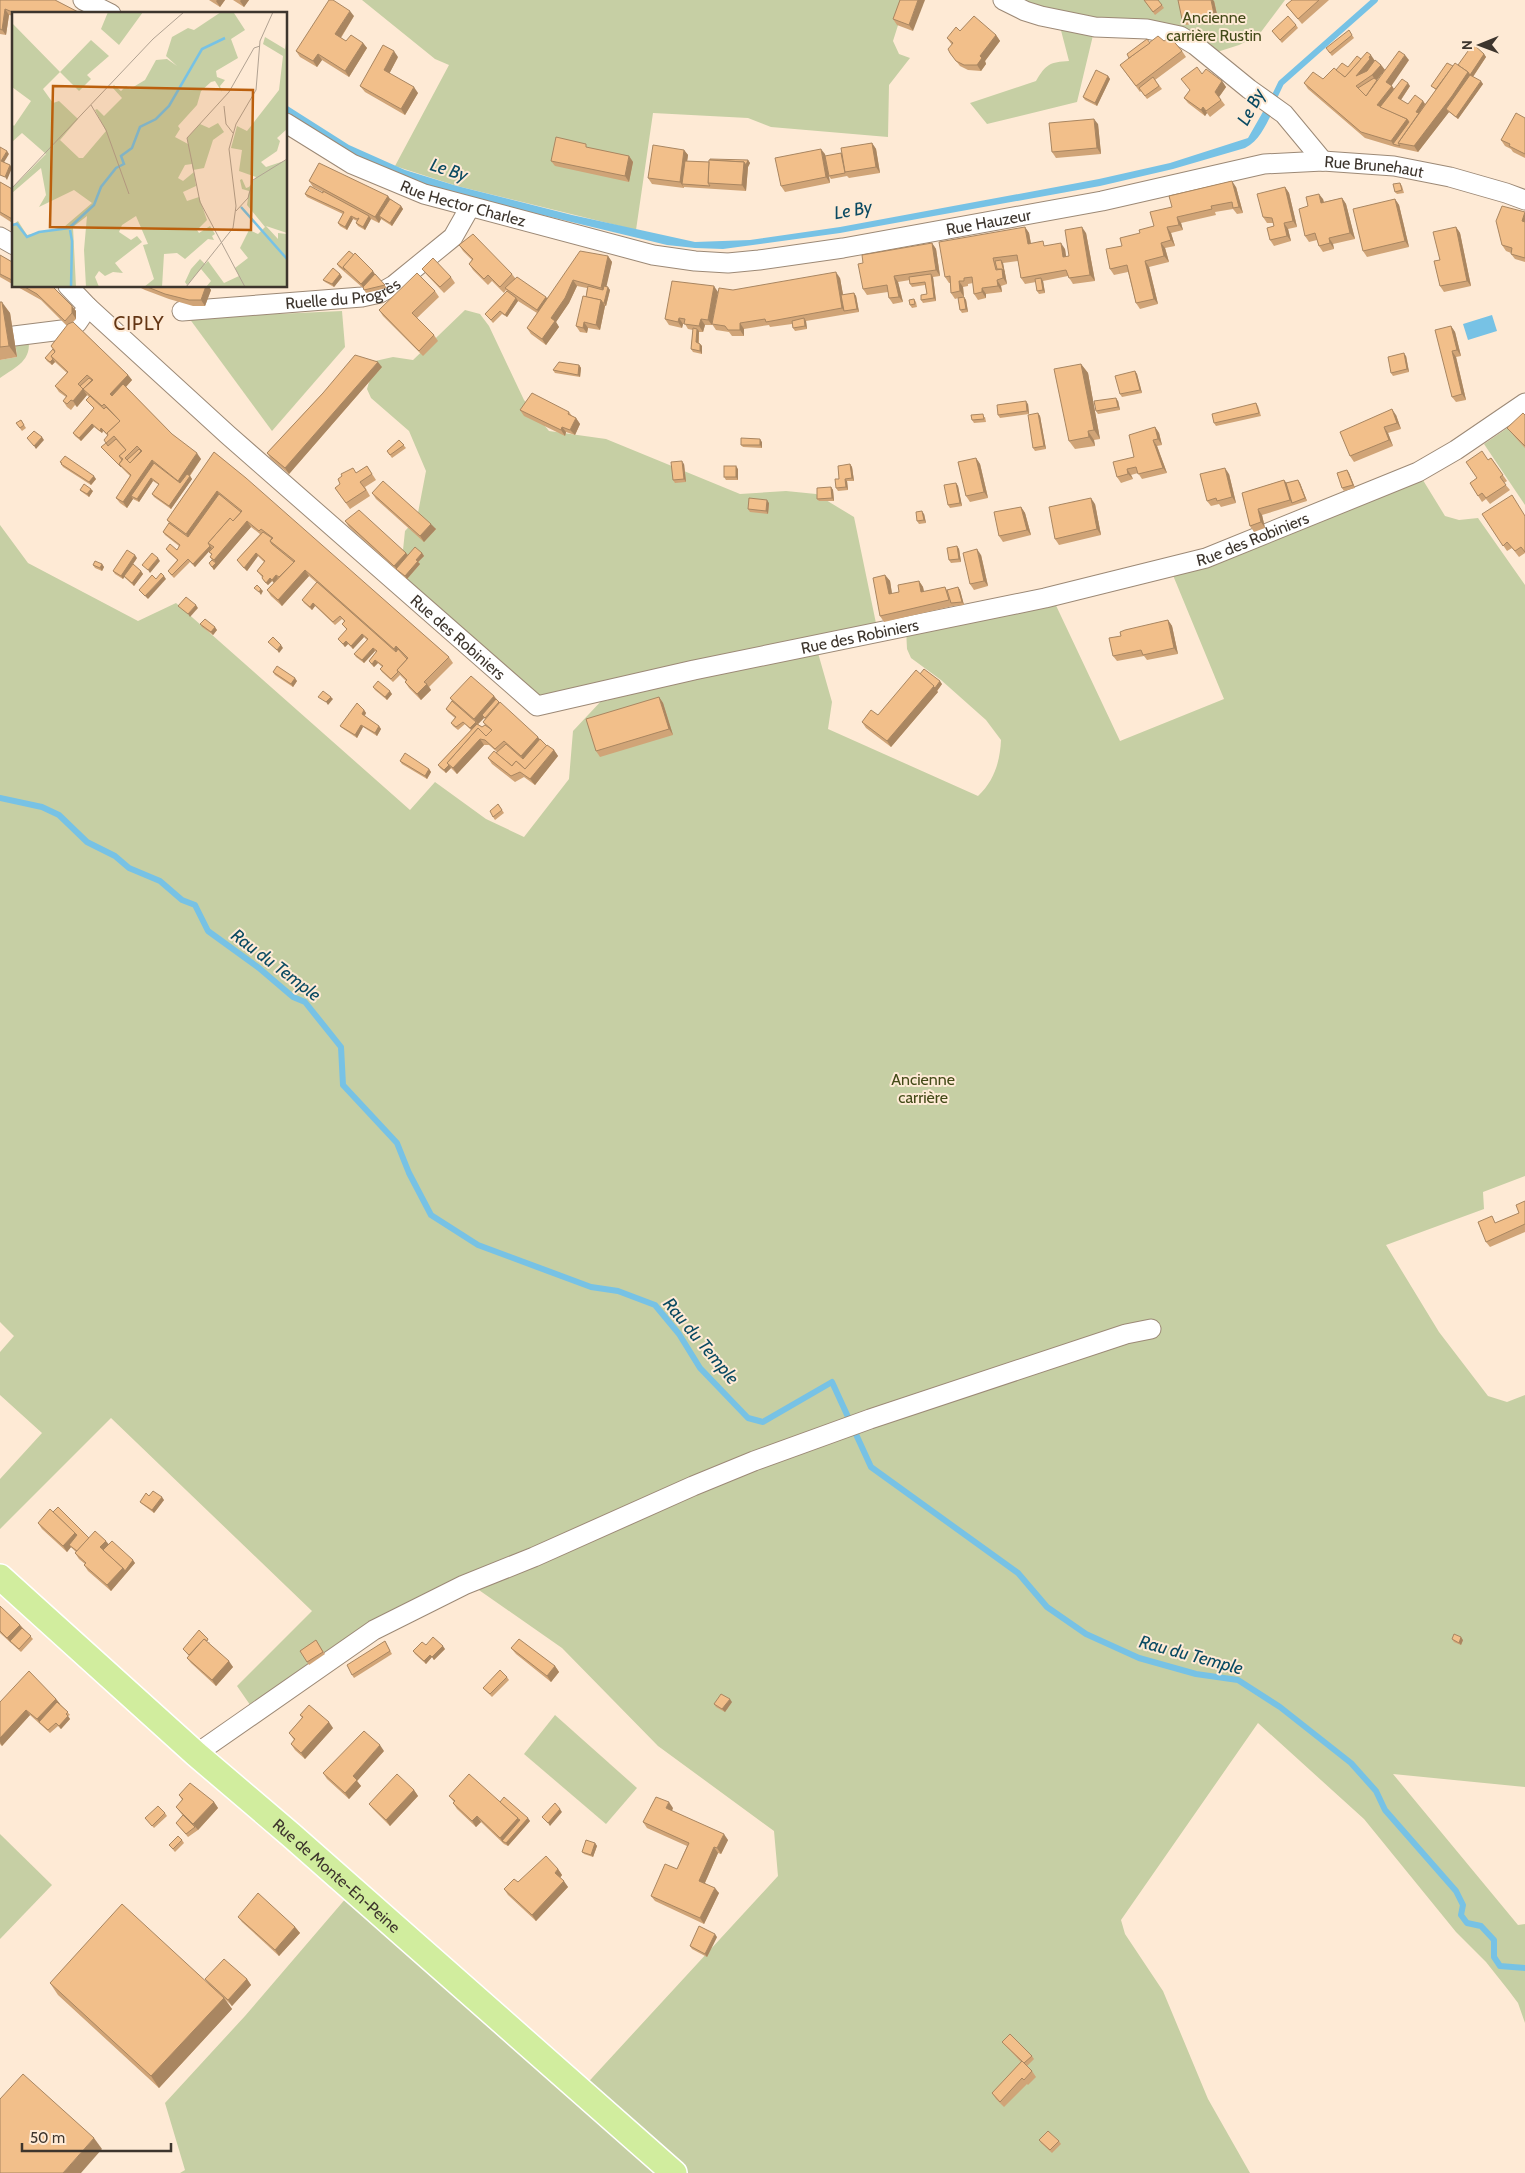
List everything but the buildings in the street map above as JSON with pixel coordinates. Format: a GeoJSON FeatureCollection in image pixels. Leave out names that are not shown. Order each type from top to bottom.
{"type":"FeatureCollection","features":[{"type":"Feature","properties":{"kind":"main road","name":"Rue de Monte-En-Peine"},"geometry":{"type":"LineString","coordinates":[[0,1577],[196,1754],[291,1835],[674,2173]]}},
{"type":"Feature","properties":{"kind":"street"},"geometry":{"type":"LineString","coordinates":[[83,0],[107,12]]}},
{"type":"Feature","properties":{"kind":"street","name":"Rue Brunehaut"},"geometry":{"type":"LineString","coordinates":[[1003,0],[1024,11],[1041,16],[1095,27],[1147,29],[1180,36],[1195,45],[1262,99],[1284,114],[1323,161],[1403,168],[1450,177],[1525,200]]}},
{"type":"Feature","properties":{"kind":"street","name":"Rue Hector Charlez"},"geometry":{"type":"LineString","coordinates":[[288,124],[352,164],[424,194],[653,254]]}},
{"type":"Feature","properties":{"kind":"street","name":"Rue Hauzeur"},"geometry":{"type":"LineString","coordinates":[[653,254],[695,261],[728,262],[759,260],[843,248],[1102,201],[1264,164],[1323,161]]}},
{"type":"Feature","properties":{"kind":"street","name":"Ruelle du Progrès"},"geometry":{"type":"LineString","coordinates":[[182,312],[362,297],[380,293],[400,281],[453,238],[470,207]]}},
{"type":"Feature","properties":{"kind":"street"},"geometry":{"type":"LineString","coordinates":[[0,237],[12,244]]}},
{"type":"Feature","properties":{"kind":"street"},"geometry":{"type":"LineString","coordinates":[[14,336],[70,329],[77,323],[88,306],[70,288]]}},
{"type":"Feature","properties":{"kind":"street","name":"Rue des Robiniers"},"geometry":{"type":"LineString","coordinates":[[88,306],[251,456],[537,706],[694,670],[1045,598],[1206,558],[1418,472],[1456,450],[1525,403]]}},
{"type":"Feature","properties":{"kind":"street"},"geometry":{"type":"LineString","coordinates":[[196,1754],[374,1630],[430,1601],[754,1461],[870,1419],[1126,1334],[1151,1329]]}},
{"type":"Feature","properties":{"kind":"green space"},"geometry":{"type":"Polygon","coordinates":[[[362,0],[906,0],[893,41],[899,54],[910,58],[889,85],[888,137],[771,127],[748,118],[653,113],[636,230],[457,186],[395,166],[449,65],[435,59],[362,0]]]}},
{"type":"Feature","properties":{"kind":"green space","name":"Ancienne carrière Rustin"},"geometry":{"type":"Polygon","coordinates":[[[1003,0],[1285,0],[1255,40],[1253,38],[1239,45],[1214,53],[1195,45],[1095,27],[1077,102],[987,124],[970,103],[1036,81],[1049,65],[1069,61],[1058,19],[1003,0]]]}},
{"type":"Feature","properties":{"kind":"green space","name":"Ancienne carrière"},"geometry":{"type":"Polygon","coordinates":[[[465,310],[480,314],[489,326],[524,400],[549,431],[606,439],[740,494],[786,491],[816,494],[854,517],[878,633],[816,646],[832,702],[828,729],[978,796],[984,790],[995,771],[1001,740],[986,720],[941,680],[911,658],[907,649],[906,628],[1052,597],[1120,741],[1224,699],[1170,568],[1418,472],[1445,516],[1459,520],[1478,518],[1525,585],[1525,1176],[1483,1192],[1484,1209],[1386,1245],[1439,1332],[1488,1396],[1507,1402],[1525,1395],[1525,1787],[1393,1774],[1518,1925],[1525,1924],[1525,2023],[1518,2003],[1509,1991],[1486,1962],[1456,1932],[1364,1819],[1258,1723],[1121,1920],[1125,1934],[1163,1991],[1208,2099],[1250,2173],[180,2173],[185,2170],[165,2103],[245,2016],[353,1890],[581,2090],[778,1876],[774,1831],[658,1746],[562,1648],[476,1588],[472,1582],[255,1712],[237,1686],[312,1611],[111,1418],[0,1529],[0,1479],[42,1433],[0,1395],[0,1352],[14,1336],[0,1322],[0,525],[28,563],[138,621],[176,603],[410,810],[435,782],[486,819],[524,837],[569,779],[573,731],[604,698],[607,701],[614,692],[537,706],[385,572],[403,550],[405,531],[417,518],[426,471],[409,431],[371,398],[367,389],[375,361],[393,357],[413,360],[465,310]]]}},
{"type":"Feature","properties":{"kind":"green space"},"geometry":{"type":"Polygon","coordinates":[[[342,311],[345,347],[272,431],[189,318],[342,311]]]}},
{"type":"Feature","properties":{"kind":"green space"},"geometry":{"type":"Polygon","coordinates":[[[28,338],[29,346],[26,357],[0,378],[0,360],[17,357],[15,340],[28,338]]]}},
{"type":"Feature","properties":{"kind":"green space"},"geometry":{"type":"Polygon","coordinates":[[[1525,416],[1525,505],[1484,444],[1525,416]]]}},
{"type":"Feature","properties":{"kind":"green space"},"geometry":{"type":"Polygon","coordinates":[[[555,1715],[637,1788],[606,1824],[524,1754],[555,1715]]]}},
{"type":"Feature","properties":{"kind":"green space"},"geometry":{"type":"Polygon","coordinates":[[[0,1834],[52,1885],[0,1939],[0,1834]]]}},
{"type":"Feature","properties":{"kind":"water"},"geometry":{"type":"Polygon","coordinates":[[[1268,103],[1275,108],[1263,131],[1251,145],[1173,169],[1100,186],[840,233],[723,249],[667,245],[455,194],[403,178],[371,165],[288,116],[288,106],[349,145],[405,170],[457,186],[572,215],[695,242],[750,240],[840,227],[1099,179],[1170,163],[1248,138],[1268,103]]]}},
{"type":"Feature","properties":{"kind":"water"},"geometry":{"type":"Polygon","coordinates":[[[1492,315],[1497,331],[1468,340],[1463,324],[1492,315]]]}},
{"type":"Feature","properties":{"kind":"waterway","name":"Le By"},"geometry":{"type":"LineString","coordinates":[[1271,104],[1281,83],[1375,0]]}},
{"type":"Feature","properties":{"kind":"waterway","name":"Rau du Temple"},"geometry":{"type":"LineString","coordinates":[[0,798],[42,807],[59,815],[87,842],[115,856],[129,868],[160,881],[182,900],[195,905],[208,931],[259,968],[293,997],[305,1002],[341,1047],[343,1085],[397,1143],[409,1173],[431,1215],[478,1245],[591,1287],[618,1291],[655,1305],[679,1334],[700,1368],[748,1418],[763,1422],[832,1382],[871,1467],[1018,1573],[1047,1607],[1086,1634],[1139,1658],[1196,1674],[1238,1680],[1280,1707],[1351,1763],[1376,1791],[1385,1810],[1456,1891],[1463,1905],[1461,1915],[1467,1923],[1481,1926],[1494,1940],[1494,1957],[1500,1966],[1525,1968]]}},
{"type":"Feature","properties":{"kind":"district","name":"CIPLY"},"geometry":{"type":"Point","coordinates":[139,323]}}]}
